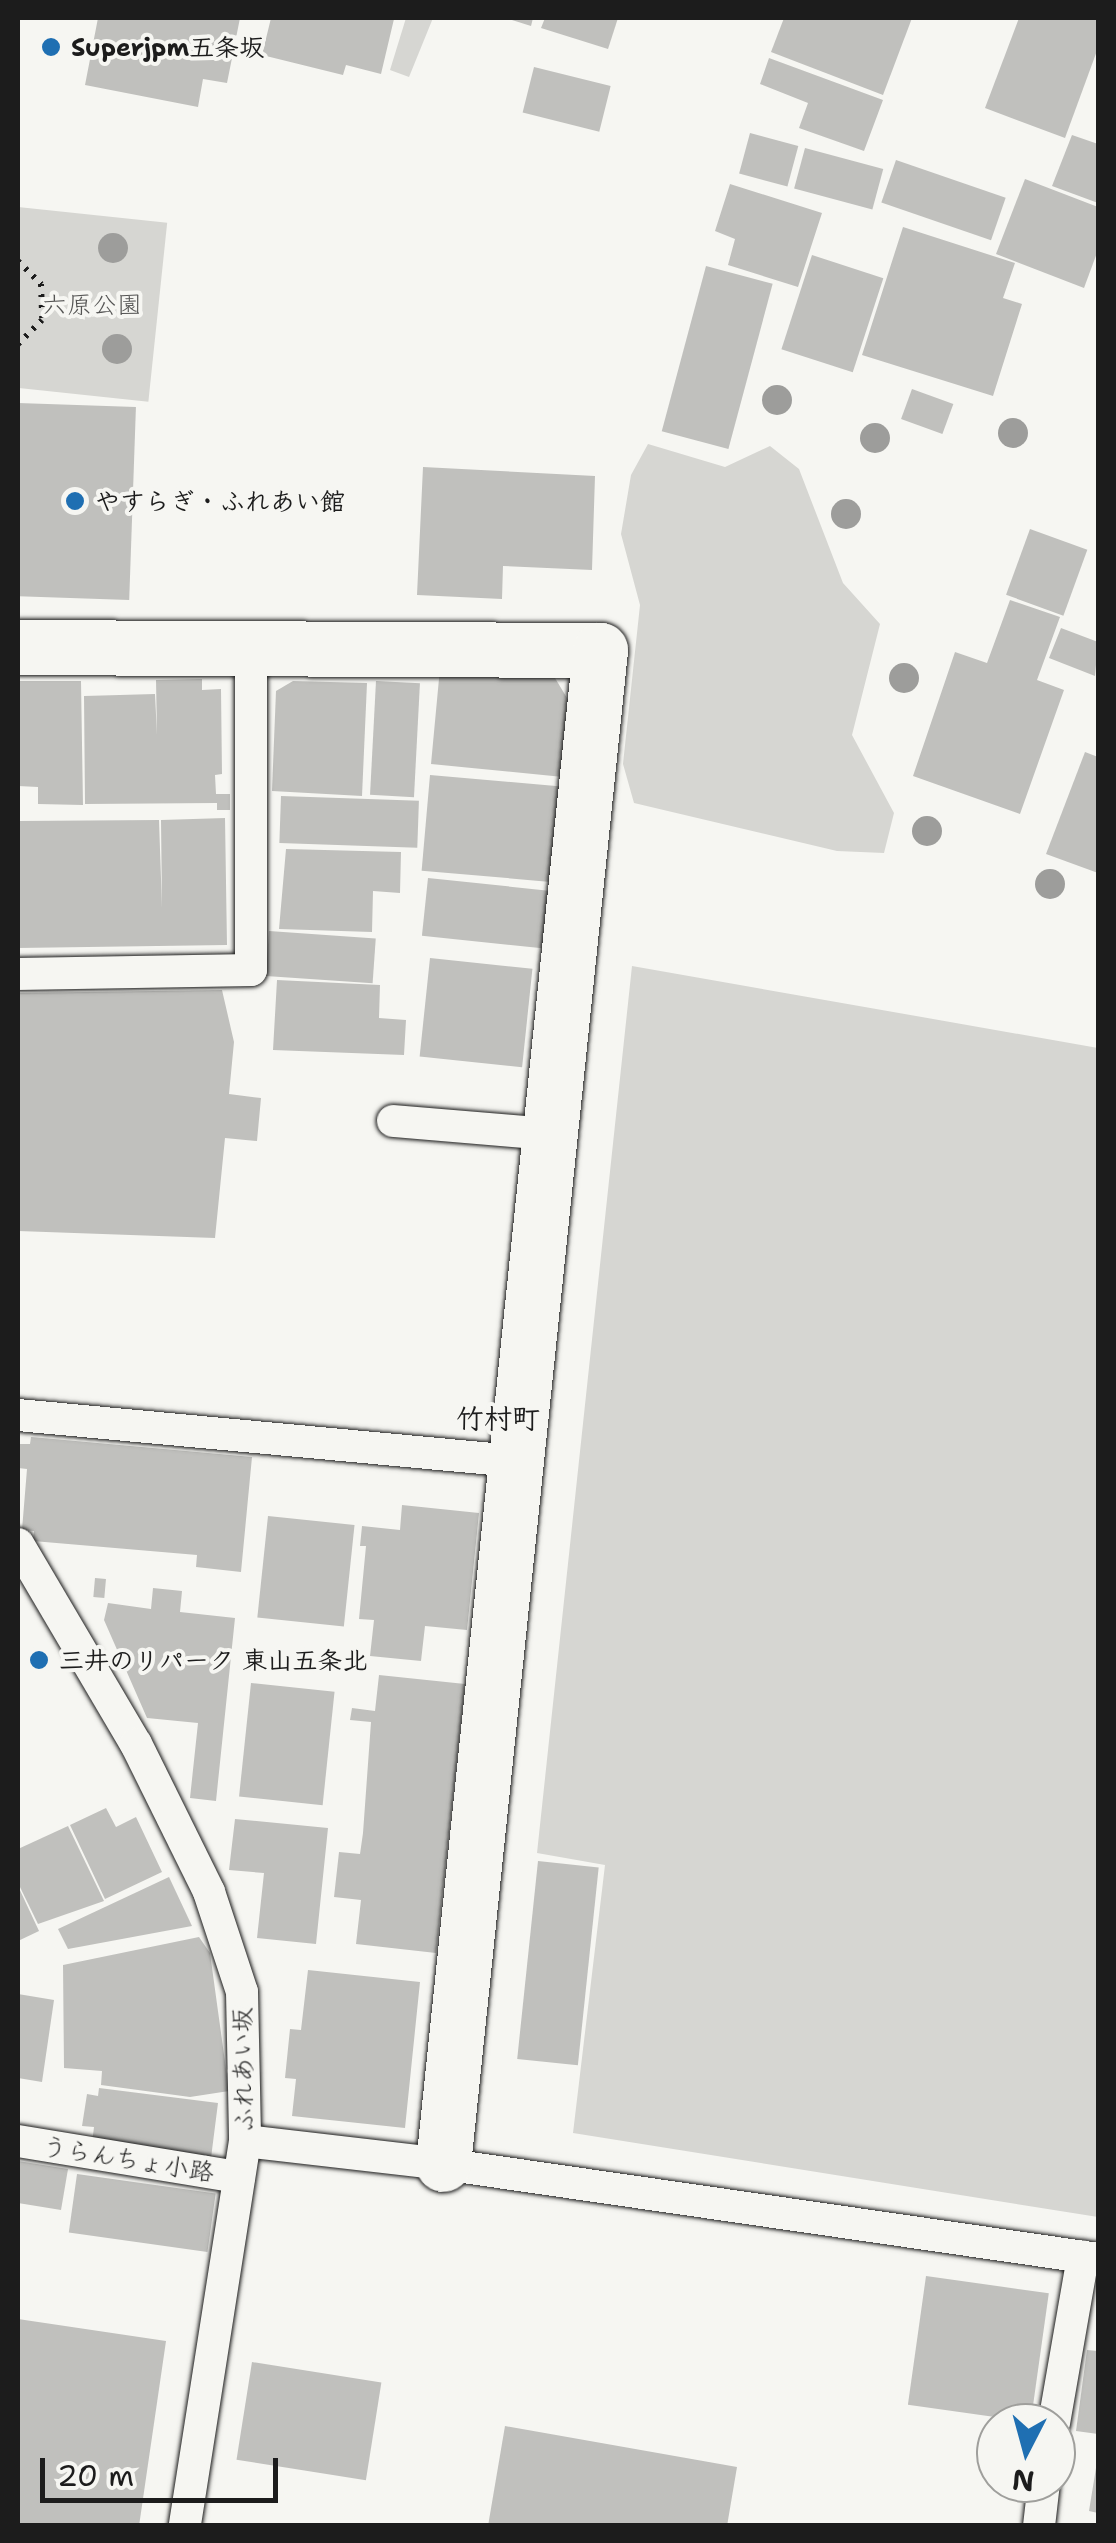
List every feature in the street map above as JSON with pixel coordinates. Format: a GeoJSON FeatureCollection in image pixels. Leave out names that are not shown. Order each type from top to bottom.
{"type":"FeatureCollection","features":[{"type":"Feature","properties":{"kind":"street"},"geometry":{"type":"LineString","coordinates":[[18,647],[600,650],[512,1460],[443,2164]]}},
{"type":"Feature","properties":{"kind":"lane"},"geometry":{"type":"LineString","coordinates":[[18,974],[251,970],[250,648]]}},
{"type":"Feature","properties":{"kind":"lane"},"geometry":{"type":"LineString","coordinates":[[392,1121],[546,1134]]}},
{"type":"Feature","properties":{"kind":"lane"},"geometry":{"type":"LineString","coordinates":[[18,1416],[512,1460]]}},
{"type":"Feature","properties":{"kind":"lane","name":"ふれあい坂"},"geometry":{"type":"LineString","coordinates":[[18,1544],[136,1744],[228,1942],[247,2039],[245,2142],[185,2526]]}},
{"type":"Feature","properties":{"kind":"lane","name":"うらんちょ小路"},"geometry":{"type":"LineString","coordinates":[[18,2140],[239,2177]]}},
{"type":"Feature","properties":{"kind":"lane"},"geometry":{"type":"LineString","coordinates":[[245,2142],[443,2164],[1091,2258],[1058,2403]]}},
{"type":"Feature","properties":{"kind":"path"},"geometry":{"type":"LineString","coordinates":[[18,261],[42,284],[42,320],[18,344]]}},
{"type":"Feature","properties":{"kind":"green space"},"geometry":{"type":"Polygon","coordinates":[[[406,18],[433,18],[409,77],[390,70],[406,18]]]}},
{"type":"Feature","properties":{"kind":"green space","name":"六原公園"},"geometry":{"type":"Polygon","coordinates":[[[18,207],[167,223],[148,402],[18,388],[18,207]]]}},
{"type":"Feature","properties":{"kind":"green space"},"geometry":{"type":"Polygon","coordinates":[[[648,444],[725,467],[770,446],[799,469],[843,583],[880,624],[852,735],[894,813],[884,853],[837,851],[634,803],[623,764],[640,605],[621,534],[631,475],[648,444]]]}},
{"type":"Feature","properties":{"kind":"green space"},"geometry":{"type":"Polygon","coordinates":[[[632,966],[1098,1048],[1098,2217],[573,2133],[605,1865],[537,1853],[632,966]]]}},
{"type":"Feature","properties":{"kind":"building"},"geometry":{"type":"Polygon","coordinates":[[[98,18],[240,18],[227,83],[203,79],[198,107],[85,85],[98,18]]]}},
{"type":"Feature","properties":{"kind":"building"},"geometry":{"type":"Polygon","coordinates":[[[271,18],[394,19],[381,74],[346,65],[343,75],[262,55],[271,18]]]}},
{"type":"Feature","properties":{"kind":"building"},"geometry":{"type":"Polygon","coordinates":[[[506,18],[533,18],[531,26],[506,18]]]}},
{"type":"Feature","properties":{"kind":"building"},"geometry":{"type":"Polygon","coordinates":[[[545,18],[618,18],[608,49],[541,28],[545,18]]]}},
{"type":"Feature","properties":{"kind":"building"},"geometry":{"type":"Polygon","coordinates":[[[784,18],[912,18],[883,95],[771,52],[784,18]]]}},
{"type":"Feature","properties":{"kind":"building"},"geometry":{"type":"Polygon","coordinates":[[[1019,18],[1098,18],[1098,48],[1065,138],[985,108],[1019,18]]]}},
{"type":"Feature","properties":{"kind":"building"},"geometry":{"type":"Polygon","coordinates":[[[769,58],[883,100],[864,151],[799,128],[808,103],[760,84],[769,58]]]}},
{"type":"Feature","properties":{"kind":"building"},"geometry":{"type":"Polygon","coordinates":[[[534,67],[611,86],[599,132],[523,113],[534,67]]]}},
{"type":"Feature","properties":{"kind":"building"},"geometry":{"type":"Polygon","coordinates":[[[750,133],[798,146],[787,187],[739,174],[750,133]]]}},
{"type":"Feature","properties":{"kind":"building"},"geometry":{"type":"Polygon","coordinates":[[[1072,135],[1098,144],[1098,203],[1052,186],[1072,135]]]}},
{"type":"Feature","properties":{"kind":"building"},"geometry":{"type":"Polygon","coordinates":[[[805,148],[883,169],[872,210],[794,189],[805,148]]]}},
{"type":"Feature","properties":{"kind":"building"},"geometry":{"type":"Polygon","coordinates":[[[896,160],[1006,198],[991,240],[881,203],[896,160]]]}},
{"type":"Feature","properties":{"kind":"building"},"geometry":{"type":"Polygon","coordinates":[[[1025,179],[1098,207],[1098,250],[1084,288],[996,254],[1025,179]]]}},
{"type":"Feature","properties":{"kind":"building"},"geometry":{"type":"Polygon","coordinates":[[[730,184],[822,213],[798,287],[728,265],[735,239],[715,231],[730,184]]]}},
{"type":"Feature","properties":{"kind":"building"},"geometry":{"type":"Polygon","coordinates":[[[903,227],[1015,263],[1003,298],[1022,304],[993,396],[862,355],[903,227]]]}},
{"type":"Feature","properties":{"kind":"building"},"geometry":{"type":"Polygon","coordinates":[[[812,255],[883,278],[853,372],[781,349],[812,255]]]}},
{"type":"Feature","properties":{"kind":"building"},"geometry":{"type":"Polygon","coordinates":[[[706,266],[773,284],[728,449],[662,431],[706,266]]]}},
{"type":"Feature","properties":{"kind":"building"},"geometry":{"type":"Polygon","coordinates":[[[912,389],[953,404],[942,434],[901,419],[912,389]]]}},
{"type":"Feature","properties":{"kind":"building","name":"やすらぎ・ふれあい館"},"geometry":{"type":"Polygon","coordinates":[[[18,403],[136,407],[129,600],[18,596],[18,403]]]}},
{"type":"Feature","properties":{"kind":"building"},"geometry":{"type":"Polygon","coordinates":[[[423,467],[595,476],[592,570],[503,566],[502,599],[417,595],[423,467]]]}},
{"type":"Feature","properties":{"kind":"building"},"geometry":{"type":"Polygon","coordinates":[[[1030,529],[1087,550],[1063,616],[1006,595],[1030,529]]]}},
{"type":"Feature","properties":{"kind":"building"},"geometry":{"type":"Polygon","coordinates":[[[1010,600],[1060,617],[1037,680],[1064,690],[1020,814],[913,776],[955,652],[987,663],[1010,600]]]}},
{"type":"Feature","properties":{"kind":"building"},"geometry":{"type":"Polygon","coordinates":[[[1061,628],[1098,642],[1095,676],[1049,658],[1061,628]]]}},
{"type":"Feature","properties":{"kind":"building"},"geometry":{"type":"Polygon","coordinates":[[[440,668],[552,673],[570,703],[563,777],[431,764],[440,668]]]}},
{"type":"Feature","properties":{"kind":"building"},"geometry":{"type":"Polygon","coordinates":[[[202,679],[202,690],[221,689],[222,774],[215,775],[216,794],[230,794],[230,810],[217,810],[217,803],[85,804],[84,696],[155,694],[157,735],[156,680],[202,679]]]}},
{"type":"Feature","properties":{"kind":"building"},"geometry":{"type":"Polygon","coordinates":[[[18,681],[81,681],[83,805],[38,804],[38,787],[18,786],[18,681]]]}},
{"type":"Feature","properties":{"kind":"building"},"geometry":{"type":"Polygon","coordinates":[[[293,681],[367,683],[362,796],[272,791],[276,691],[293,681]]]}},
{"type":"Feature","properties":{"kind":"building"},"geometry":{"type":"Polygon","coordinates":[[[376,681],[420,683],[414,797],[370,795],[376,681]]]}},
{"type":"Feature","properties":{"kind":"building"},"geometry":{"type":"Polygon","coordinates":[[[1085,752],[1098,757],[1098,873],[1046,854],[1085,752]]]}},
{"type":"Feature","properties":{"kind":"building"},"geometry":{"type":"Polygon","coordinates":[[[430,775],[561,787],[553,882],[422,871],[430,775]]]}},
{"type":"Feature","properties":{"kind":"building"},"geometry":{"type":"Polygon","coordinates":[[[281,796],[419,801],[417,848],[279,843],[281,796]]]}},
{"type":"Feature","properties":{"kind":"building"},"geometry":{"type":"Polygon","coordinates":[[[225,818],[227,945],[18,948],[18,821],[159,820],[162,908],[161,820],[225,818]]]}},
{"type":"Feature","properties":{"kind":"building"},"geometry":{"type":"Polygon","coordinates":[[[286,849],[401,852],[400,893],[373,891],[372,932],[279,929],[286,849]]]}},
{"type":"Feature","properties":{"kind":"building"},"geometry":{"type":"Polygon","coordinates":[[[428,878],[548,891],[542,948],[422,936],[428,878]]]}},
{"type":"Feature","properties":{"kind":"building"},"geometry":{"type":"Polygon","coordinates":[[[269,931],[376,938],[373,983],[266,976],[269,931]]]}},
{"type":"Feature","properties":{"kind":"building"},"geometry":{"type":"Polygon","coordinates":[[[430,958],[532,969],[522,1067],[420,1056],[430,958]]]}},
{"type":"Feature","properties":{"kind":"building"},"geometry":{"type":"Polygon","coordinates":[[[277,980],[380,985],[379,1018],[406,1020],[404,1055],[273,1050],[277,980]]]}},
{"type":"Feature","properties":{"kind":"building"},"geometry":{"type":"Polygon","coordinates":[[[222,990],[234,1042],[229,1094],[261,1098],[257,1141],[225,1138],[215,1238],[18,1231],[18,993],[222,990]]]}},
{"type":"Feature","properties":{"kind":"building"},"geometry":{"type":"Polygon","coordinates":[[[31,1437],[252,1457],[241,1572],[196,1567],[197,1555],[33,1541],[34,1531],[22,1530],[27,1469],[18,1468],[18,1444],[30,1444],[31,1437]]]}},
{"type":"Feature","properties":{"kind":"building"},"geometry":{"type":"Polygon","coordinates":[[[402,1505],[479,1513],[467,1630],[425,1626],[421,1661],[370,1656],[374,1620],[359,1619],[366,1546],[360,1546],[362,1526],[400,1530],[402,1505]]]}},
{"type":"Feature","properties":{"kind":"building"},"geometry":{"type":"Polygon","coordinates":[[[268,1516],[355,1525],[344,1627],[257,1617],[268,1516]]]}},
{"type":"Feature","properties":{"kind":"building"},"geometry":{"type":"Polygon","coordinates":[[[95,1578],[106,1579],[104,1598],[93,1597],[95,1578]]]}},
{"type":"Feature","properties":{"kind":"building"},"geometry":{"type":"Polygon","coordinates":[[[153,1588],[182,1591],[180,1612],[235,1618],[216,1801],[190,1798],[198,1723],[147,1718],[104,1620],[108,1603],[151,1609],[153,1588]]]}},
{"type":"Feature","properties":{"kind":"building"},"geometry":{"type":"Polygon","coordinates":[[[379,1675],[465,1684],[436,1953],[356,1944],[361,1900],[334,1897],[339,1852],[360,1854],[363,1833],[371,1722],[350,1720],[352,1708],[375,1711],[379,1675]]]}},
{"type":"Feature","properties":{"kind":"building"},"geometry":{"type":"Polygon","coordinates":[[[251,1683],[335,1692],[323,1805],[239,1796],[251,1683]]]}},
{"type":"Feature","properties":{"kind":"building"},"geometry":{"type":"Polygon","coordinates":[[[106,1808],[116,1827],[136,1817],[162,1872],[105,1899],[70,1825],[106,1808]]]}},
{"type":"Feature","properties":{"kind":"building"},"geometry":{"type":"Polygon","coordinates":[[[235,1819],[328,1828],[316,1944],[257,1938],[264,1873],[229,1870],[235,1819]]]}},
{"type":"Feature","properties":{"kind":"building"},"geometry":{"type":"Polygon","coordinates":[[[68,1826],[104,1901],[38,1924],[18,1883],[18,1849],[68,1826]]]}},
{"type":"Feature","properties":{"kind":"building"},"geometry":{"type":"Polygon","coordinates":[[[538,1861],[599,1867],[578,2065],[517,2059],[538,1861]]]}},
{"type":"Feature","properties":{"kind":"building"},"geometry":{"type":"Polygon","coordinates":[[[169,1877],[192,1926],[68,1949],[58,1929],[169,1877]]]}},
{"type":"Feature","properties":{"kind":"building"},"geometry":{"type":"Polygon","coordinates":[[[18,1886],[39,1931],[18,1941],[18,1886]]]}},
{"type":"Feature","properties":{"kind":"building"},"geometry":{"type":"Polygon","coordinates":[[[199,1937],[210,1953],[229,2091],[190,2097],[101,2085],[102,2071],[64,2068],[63,1965],[199,1937]]]}},
{"type":"Feature","properties":{"kind":"building"},"geometry":{"type":"Polygon","coordinates":[[[308,1970],[420,1982],[405,2128],[292,2116],[296,2079],[285,2078],[290,2029],[301,2030],[308,1970]]]}},
{"type":"Feature","properties":{"kind":"building"},"geometry":{"type":"Polygon","coordinates":[[[18,1994],[54,2000],[42,2082],[18,2078],[18,1994]]]}},
{"type":"Feature","properties":{"kind":"building"},"geometry":{"type":"Polygon","coordinates":[[[99,2088],[218,2103],[211,2158],[92,2143],[94,2127],[82,2126],[87,2094],[98,2096],[99,2088]]]}},
{"type":"Feature","properties":{"kind":"building"},"geometry":{"type":"Polygon","coordinates":[[[18,2161],[68,2169],[61,2210],[18,2203],[18,2161]]]}},
{"type":"Feature","properties":{"kind":"building"},"geometry":{"type":"Polygon","coordinates":[[[77,2174],[216,2193],[207,2252],[69,2232],[77,2174]]]}},
{"type":"Feature","properties":{"kind":"building"},"geometry":{"type":"Polygon","coordinates":[[[926,2276],[1049,2293],[1033,2403],[976,2403],[976,2414],[908,2405],[926,2276]]]}},
{"type":"Feature","properties":{"kind":"building"},"geometry":{"type":"Polygon","coordinates":[[[18,2319],[166,2341],[139,2526],[18,2526],[18,2319]]]}},
{"type":"Feature","properties":{"kind":"building"},"geometry":{"type":"Polygon","coordinates":[[[1087,2350],[1098,2351],[1098,2434],[1076,2431],[1087,2350]]]}},
{"type":"Feature","properties":{"kind":"building"},"geometry":{"type":"Polygon","coordinates":[[[252,2362],[381,2382],[366,2480],[237,2460],[252,2362]]]}},
{"type":"Feature","properties":{"kind":"building"},"geometry":{"type":"Polygon","coordinates":[[[505,2426],[737,2467],[727,2526],[488,2526],[505,2426]]]}},
{"type":"Feature","properties":{"kind":"building"},"geometry":{"type":"Polygon","coordinates":[[[1098,2468],[1098,2513],[1089,2511],[1098,2468]]]}},
{"type":"Feature","properties":{"kind":"place","name":"Superjpm五条坂"},"geometry":{"type":"Point","coordinates":[51,47]}},
{"type":"Feature","properties":{"kind":"place","name":"やすらぎ・ふれあい館"},"geometry":{"type":"Point","coordinates":[75,501]}},
{"type":"Feature","properties":{"kind":"place","name":"三井のリパーク 東山五条北"},"geometry":{"type":"Point","coordinates":[39,1660]}},
{"type":"Feature","properties":{"kind":"district","name":"竹村町"},"geometry":{"type":"Point","coordinates":[498,1418]}}]}
